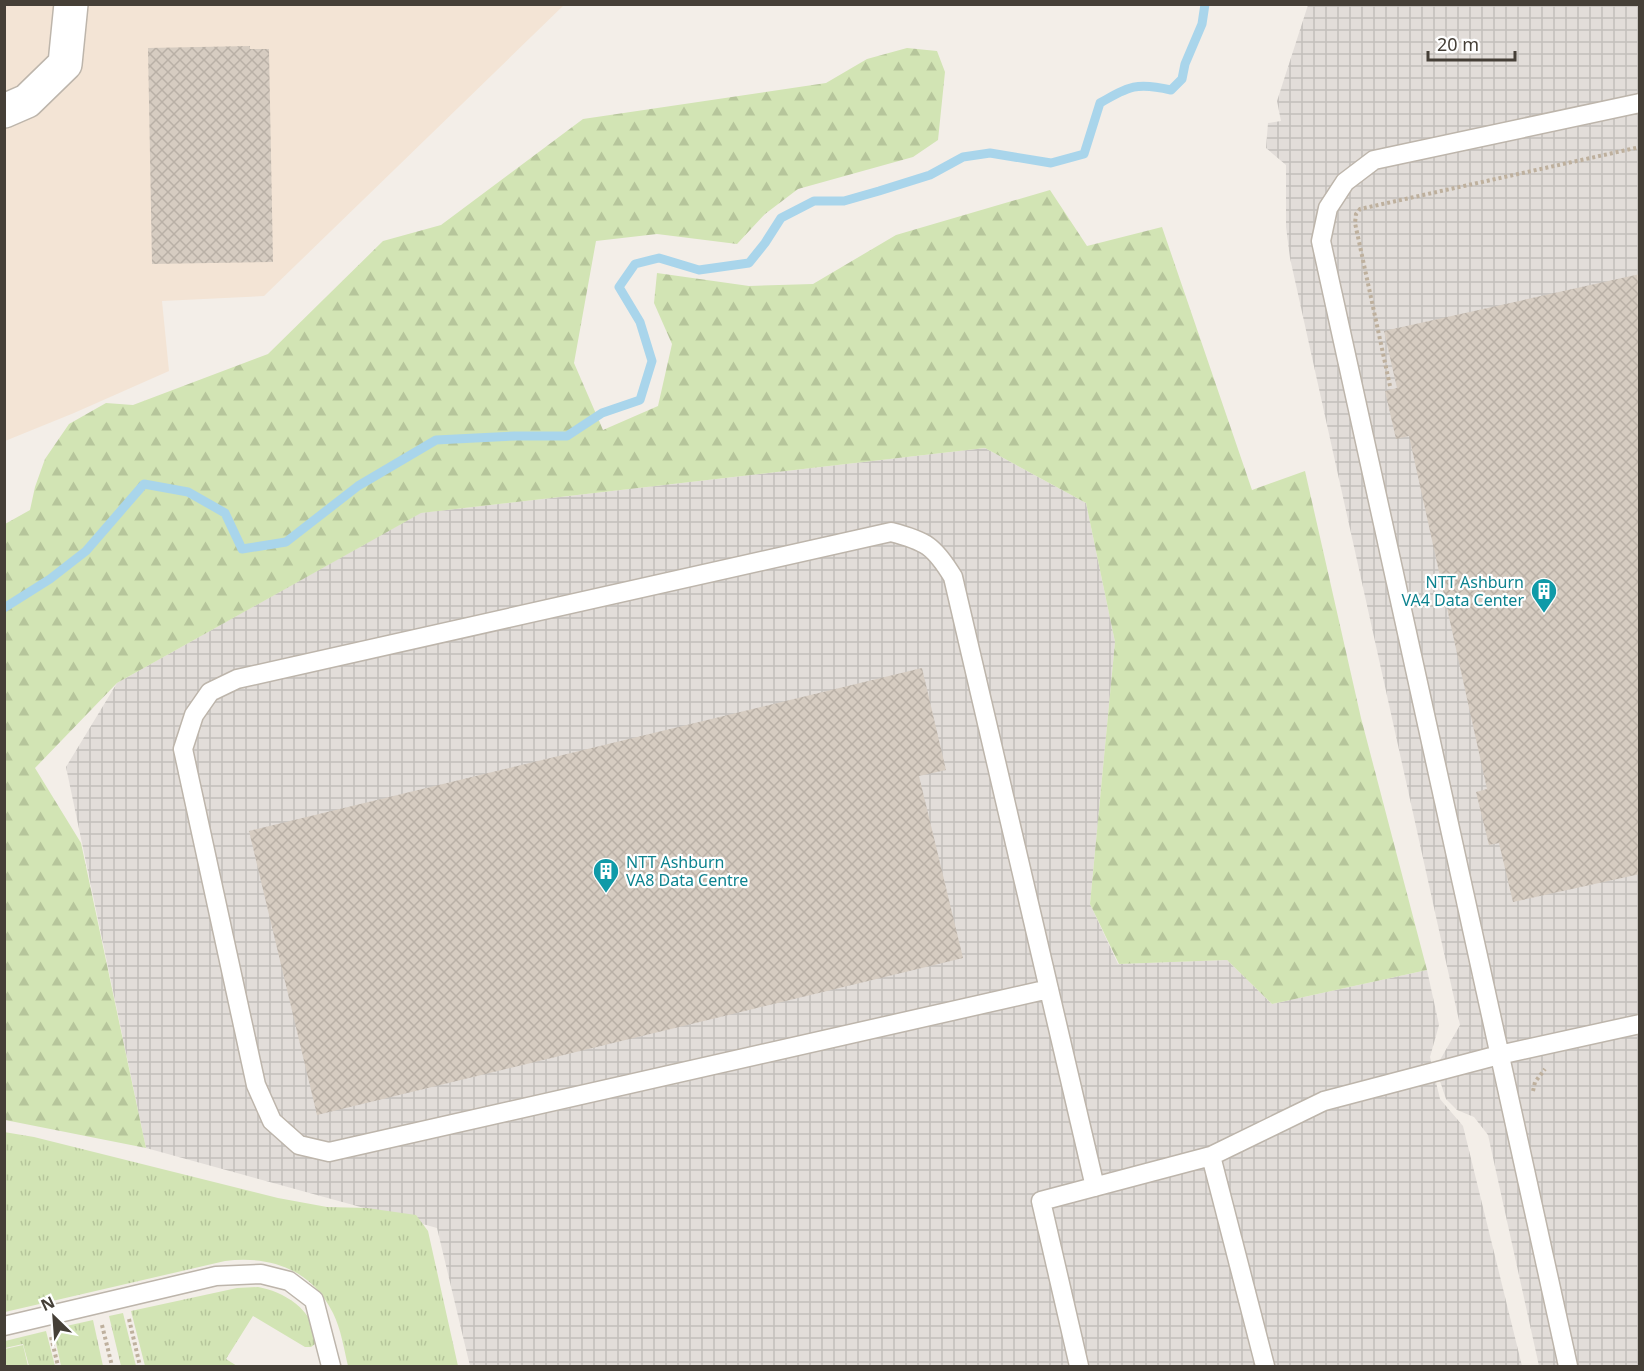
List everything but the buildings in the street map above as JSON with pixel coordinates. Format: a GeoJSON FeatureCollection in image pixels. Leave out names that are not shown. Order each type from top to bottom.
{"type":"FeatureCollection","features":[{"type":"Feature","properties":{"kind":"street"},"geometry":{"type":"LineString","coordinates":[[4,111],[27,101],[64,63],[71,4]]}},
{"type":"Feature","properties":{"kind":"lane"},"geometry":{"type":"LineString","coordinates":[[1568,1366],[1321,242],[1328,208],[1345,182],[1374,160],[1640,103]]}},
{"type":"Feature","properties":{"kind":"lane"},"geometry":{"type":"LineString","coordinates":[[1049,989],[329,1152],[299,1145],[272,1121],[256,1085],[183,749],[194,715],[210,692],[237,679],[891,532],[918,539],[940,555],[954,577],[1095,1187]]}},
{"type":"Feature","properties":{"kind":"lane"},"geometry":{"type":"LineString","coordinates":[[1079,1366],[1041,1201],[1211,1156],[1324,1101],[1499,1055],[1640,1024]]}},
{"type":"Feature","properties":{"kind":"lane"},"geometry":{"type":"LineString","coordinates":[[1211,1156],[1265,1366]]}},
{"type":"Feature","properties":{"kind":"lane"},"geometry":{"type":"LineString","coordinates":[[4,1326],[216,1276],[261,1274],[289,1281],[314,1300],[331,1366]]}},
{"type":"Feature","properties":{"kind":"path"},"geometry":{"type":"LineString","coordinates":[[1390,386],[1355,223],[1356,214],[1360,209],[1640,147]]}},
{"type":"Feature","properties":{"kind":"path"},"geometry":{"type":"LineString","coordinates":[[1508,1096],[1533,1092],[1535,1082],[1550,1063]]}},
{"type":"Feature","properties":{"kind":"path"},"geometry":{"type":"LineString","coordinates":[[125,1297],[140,1366]]}},
{"type":"Feature","properties":{"kind":"path"},"geometry":{"type":"LineString","coordinates":[[97,1304],[112,1366]]}},
{"type":"Feature","properties":{"kind":"shaded area"},"geometry":{"type":"Polygon","coordinates":[[[5,5],[564,5],[264,296],[162,301],[169,371],[5,441],[5,5]]]}},
{"type":"Feature","properties":{"kind":"shaded area"},"geometry":{"type":"Polygon","coordinates":[[[1308,5],[1639,5],[1639,1366],[1539,1366],[1488,1135],[1474,1117],[1457,1110],[1446,1099],[1438,1075],[1440,1060],[1460,1025],[1290,258],[1286,227],[1286,165],[1266,148],[1268,123],[1281,121],[1277,101],[1308,5]]]}},
{"type":"Feature","properties":{"kind":"shaded area"},"geometry":{"type":"Polygon","coordinates":[[[985,448],[1086,503],[1115,642],[1090,904],[1118,964],[1227,960],[1272,1004],[1427,970],[1439,1025],[1430,1057],[1440,1099],[1463,1126],[1522,1366],[470,1366],[437,1228],[146,1148],[66,767],[117,683],[420,513],[985,448]]]}},
{"type":"Feature","properties":{"kind":"green space"},"geometry":{"type":"Polygon","coordinates":[[[907,48],[937,51],[945,72],[938,140],[913,157],[798,189],[765,214],[737,244],[657,234],[596,241],[574,363],[603,430],[658,406],[672,344],[654,303],[657,273],[749,286],[813,284],[896,235],[1050,190],[1087,246],[1162,227],[1252,490],[1305,471],[1361,718],[1427,970],[1272,1004],[1227,960],[1119,964],[1090,904],[1115,642],[1086,503],[985,448],[421,513],[117,683],[35,768],[81,843],[146,1148],[5,1120],[5,524],[30,510],[45,459],[69,424],[106,403],[133,405],[268,354],[383,241],[441,225],[583,119],[826,83],[867,59],[907,48]]]}},
{"type":"Feature","properties":{"kind":"green space"},"geometry":{"type":"Polygon","coordinates":[[[4,1132],[34,1137],[278,1198],[327,1207],[367,1208],[416,1215],[428,1231],[458,1366],[348,1366],[333,1313],[314,1286],[302,1276],[288,1269],[274,1263],[258,1261],[225,1261],[5,1312],[4,1132]]]}},
{"type":"Feature","properties":{"kind":"green space"},"geometry":{"type":"Polygon","coordinates":[[[258,1287],[278,1293],[298,1305],[306,1313],[315,1333],[315,1344],[305,1347],[253,1316],[226,1359],[237,1366],[145,1366],[131,1311],[237,1288],[258,1287]]]}},
{"type":"Feature","properties":{"kind":"green space"},"geometry":{"type":"Polygon","coordinates":[[[123,1313],[136,1366],[121,1366],[109,1316],[123,1313]]]}},
{"type":"Feature","properties":{"kind":"green space"},"geometry":{"type":"Polygon","coordinates":[[[93,1320],[103,1366],[61,1366],[53,1329],[93,1320]]]}},
{"type":"Feature","properties":{"kind":"green space"},"geometry":{"type":"Polygon","coordinates":[[[46,1331],[55,1366],[29,1366],[23,1344],[5,1348],[5,1341],[46,1331]]]}},
{"type":"Feature","properties":{"kind":"green space"},"geometry":{"type":"Polygon","coordinates":[[[23,1345],[28,1366],[5,1366],[5,1349],[23,1345]]]}},
{"type":"Feature","properties":{"kind":"waterway"},"geometry":{"type":"LineString","coordinates":[[4,608],[50,579],[86,551],[144,484],[188,492],[225,513],[242,549],[286,542],[358,486],[436,440],[567,436],[602,413],[640,400],[652,361],[640,322],[619,287],[635,264],[659,258],[699,270],[749,263],[781,218],[814,201],[844,201],[879,191],[930,175],[963,157],[990,153],[1051,163],[1084,154],[1100,103],[1134,87],[1150,86],[1171,90],[1182,79],[1185,64],[1202,24],[1205,4]]}},
{"type":"Feature","properties":{"kind":"place","name":"NTT Ashburn VA4 Data Center"},"geometry":{"type":"Point","coordinates":[1544,614]}},
{"type":"Feature","properties":{"kind":"place","name":"NTT Ashburn VA8 Data Centre"},"geometry":{"type":"Point","coordinates":[606,894]}}]}
